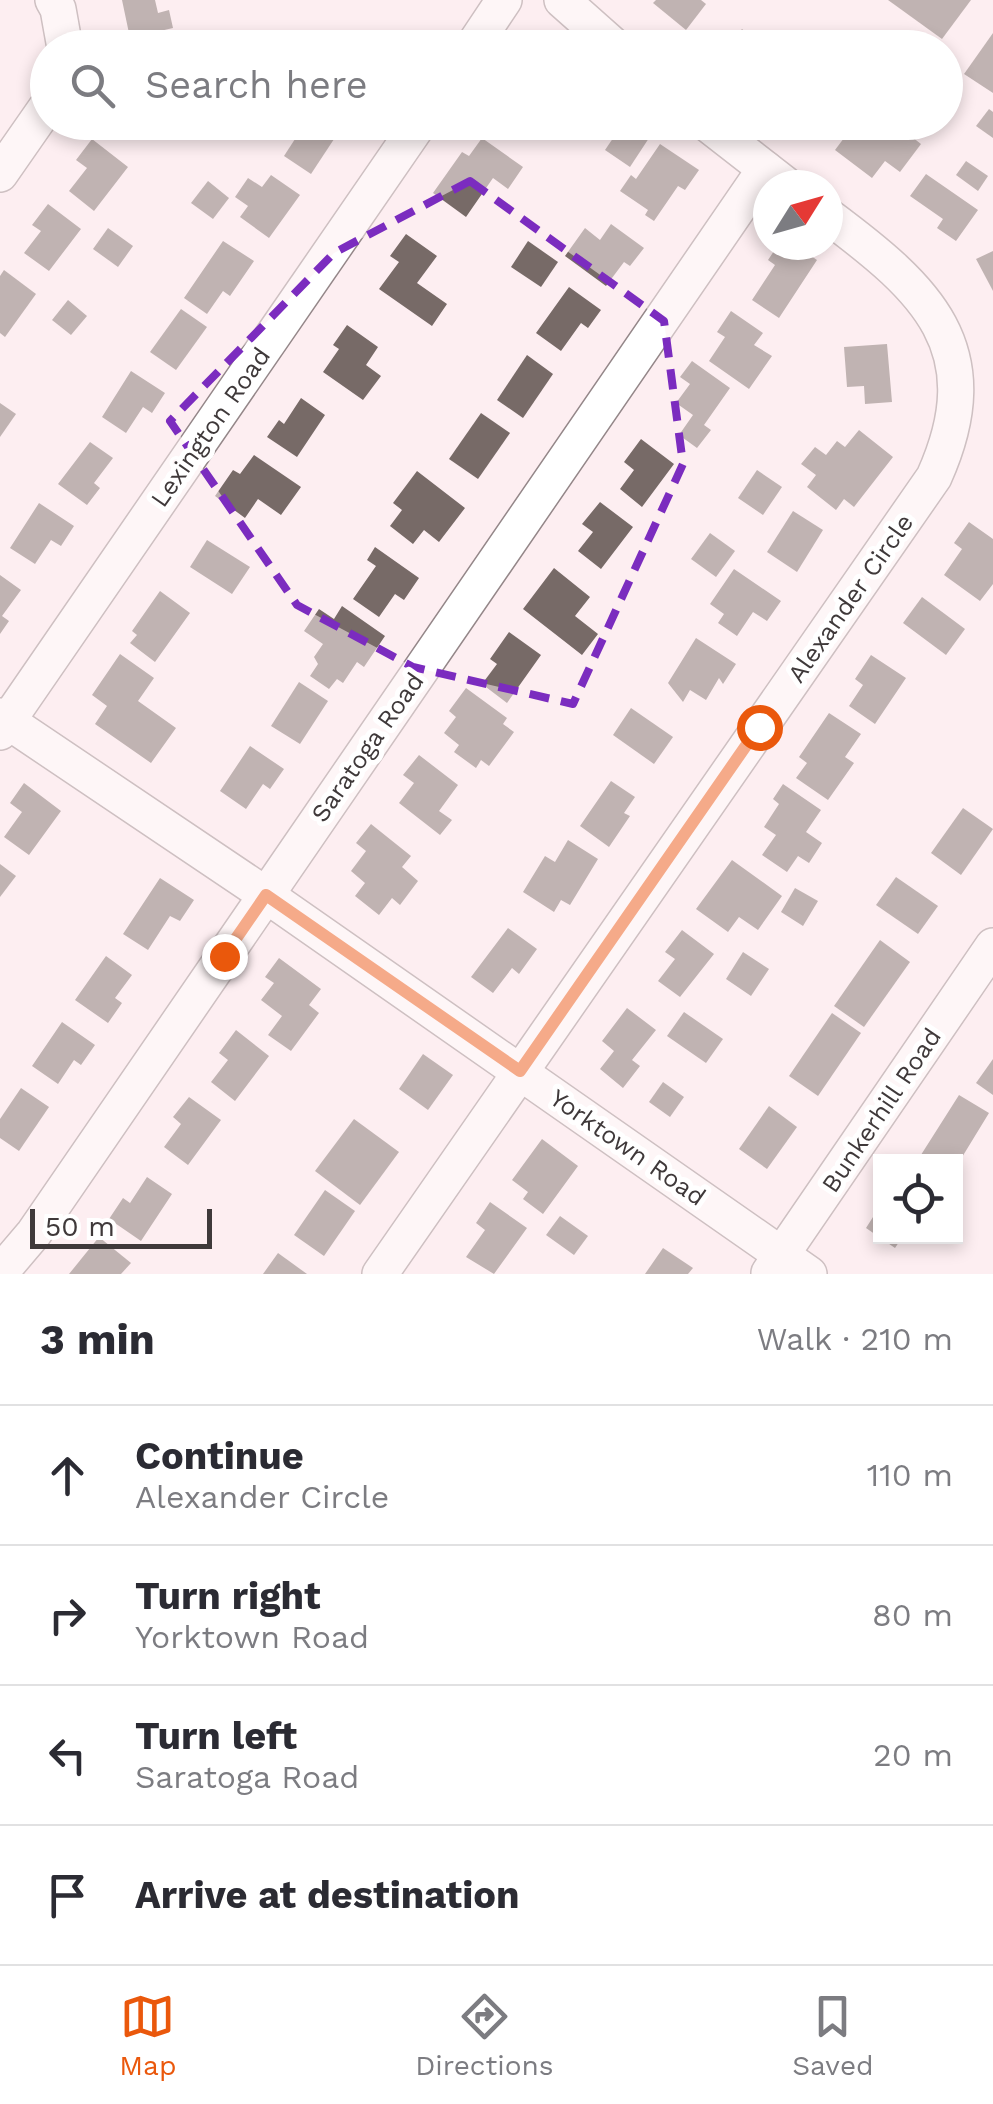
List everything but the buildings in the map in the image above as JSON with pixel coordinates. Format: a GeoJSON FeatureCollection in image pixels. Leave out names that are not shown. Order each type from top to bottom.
{"type":"FeatureCollection","features":[{"type":"Feature","properties":{"kind":"street"},"geometry":{"type":"LineString","coordinates":[[53,0],[62,30]]}},
{"type":"Feature","properties":{"kind":"street"},"geometry":{"type":"LineString","coordinates":[[484,30],[504,0]]}},
{"type":"Feature","properties":{"kind":"street"},"geometry":{"type":"LineString","coordinates":[[562,0],[596,30]]}},
{"type":"Feature","properties":{"kind":"street"},"geometry":{"type":"LineString","coordinates":[[0,174],[30,131]]}},
{"type":"Feature","properties":{"kind":"street","name":"Lexington Road"},"geometry":{"type":"LineString","coordinates":[[3,723],[408,140]]}},
{"type":"Feature","properties":{"kind":"street"},"geometry":{"type":"LineString","coordinates":[[728,140],[766,170]]}},
{"type":"Feature","properties":{"kind":"street","name":"Saratoga Road"},"geometry":{"type":"LineString","coordinates":[[0,1272],[34,1234],[266,895],[753,208]]}},
{"type":"Feature","properties":{"kind":"street","name":"Alexander Circle"},"geometry":{"type":"LineString","coordinates":[[380,1274],[934,477],[956,413],[957,383],[950,349],[934,313],[909,281],[843,227]]}},
{"type":"Feature","properties":{"kind":"street","name":"Yorktown Road"},"geometry":{"type":"LineString","coordinates":[[3,723],[266,895],[520,1071],[787,1268]]}},
{"type":"Feature","properties":{"kind":"street","name":"Bunkerhill Road"},"geometry":{"type":"LineString","coordinates":[[787,1268],[993,946]]}},
{"type":"Feature","properties":{"kind":"highlighted area"},"geometry":{"type":"Polygon","coordinates":[[[470,181],[664,321],[683,464],[573,704],[413,667],[297,605],[170,421],[334,253],[470,181]]]}},
{"type":"Feature","properties":{"kind":"route"},"geometry":{"type":"LineString","coordinates":[[224,956],[266,895],[520,1071],[759,727]]}}]}
